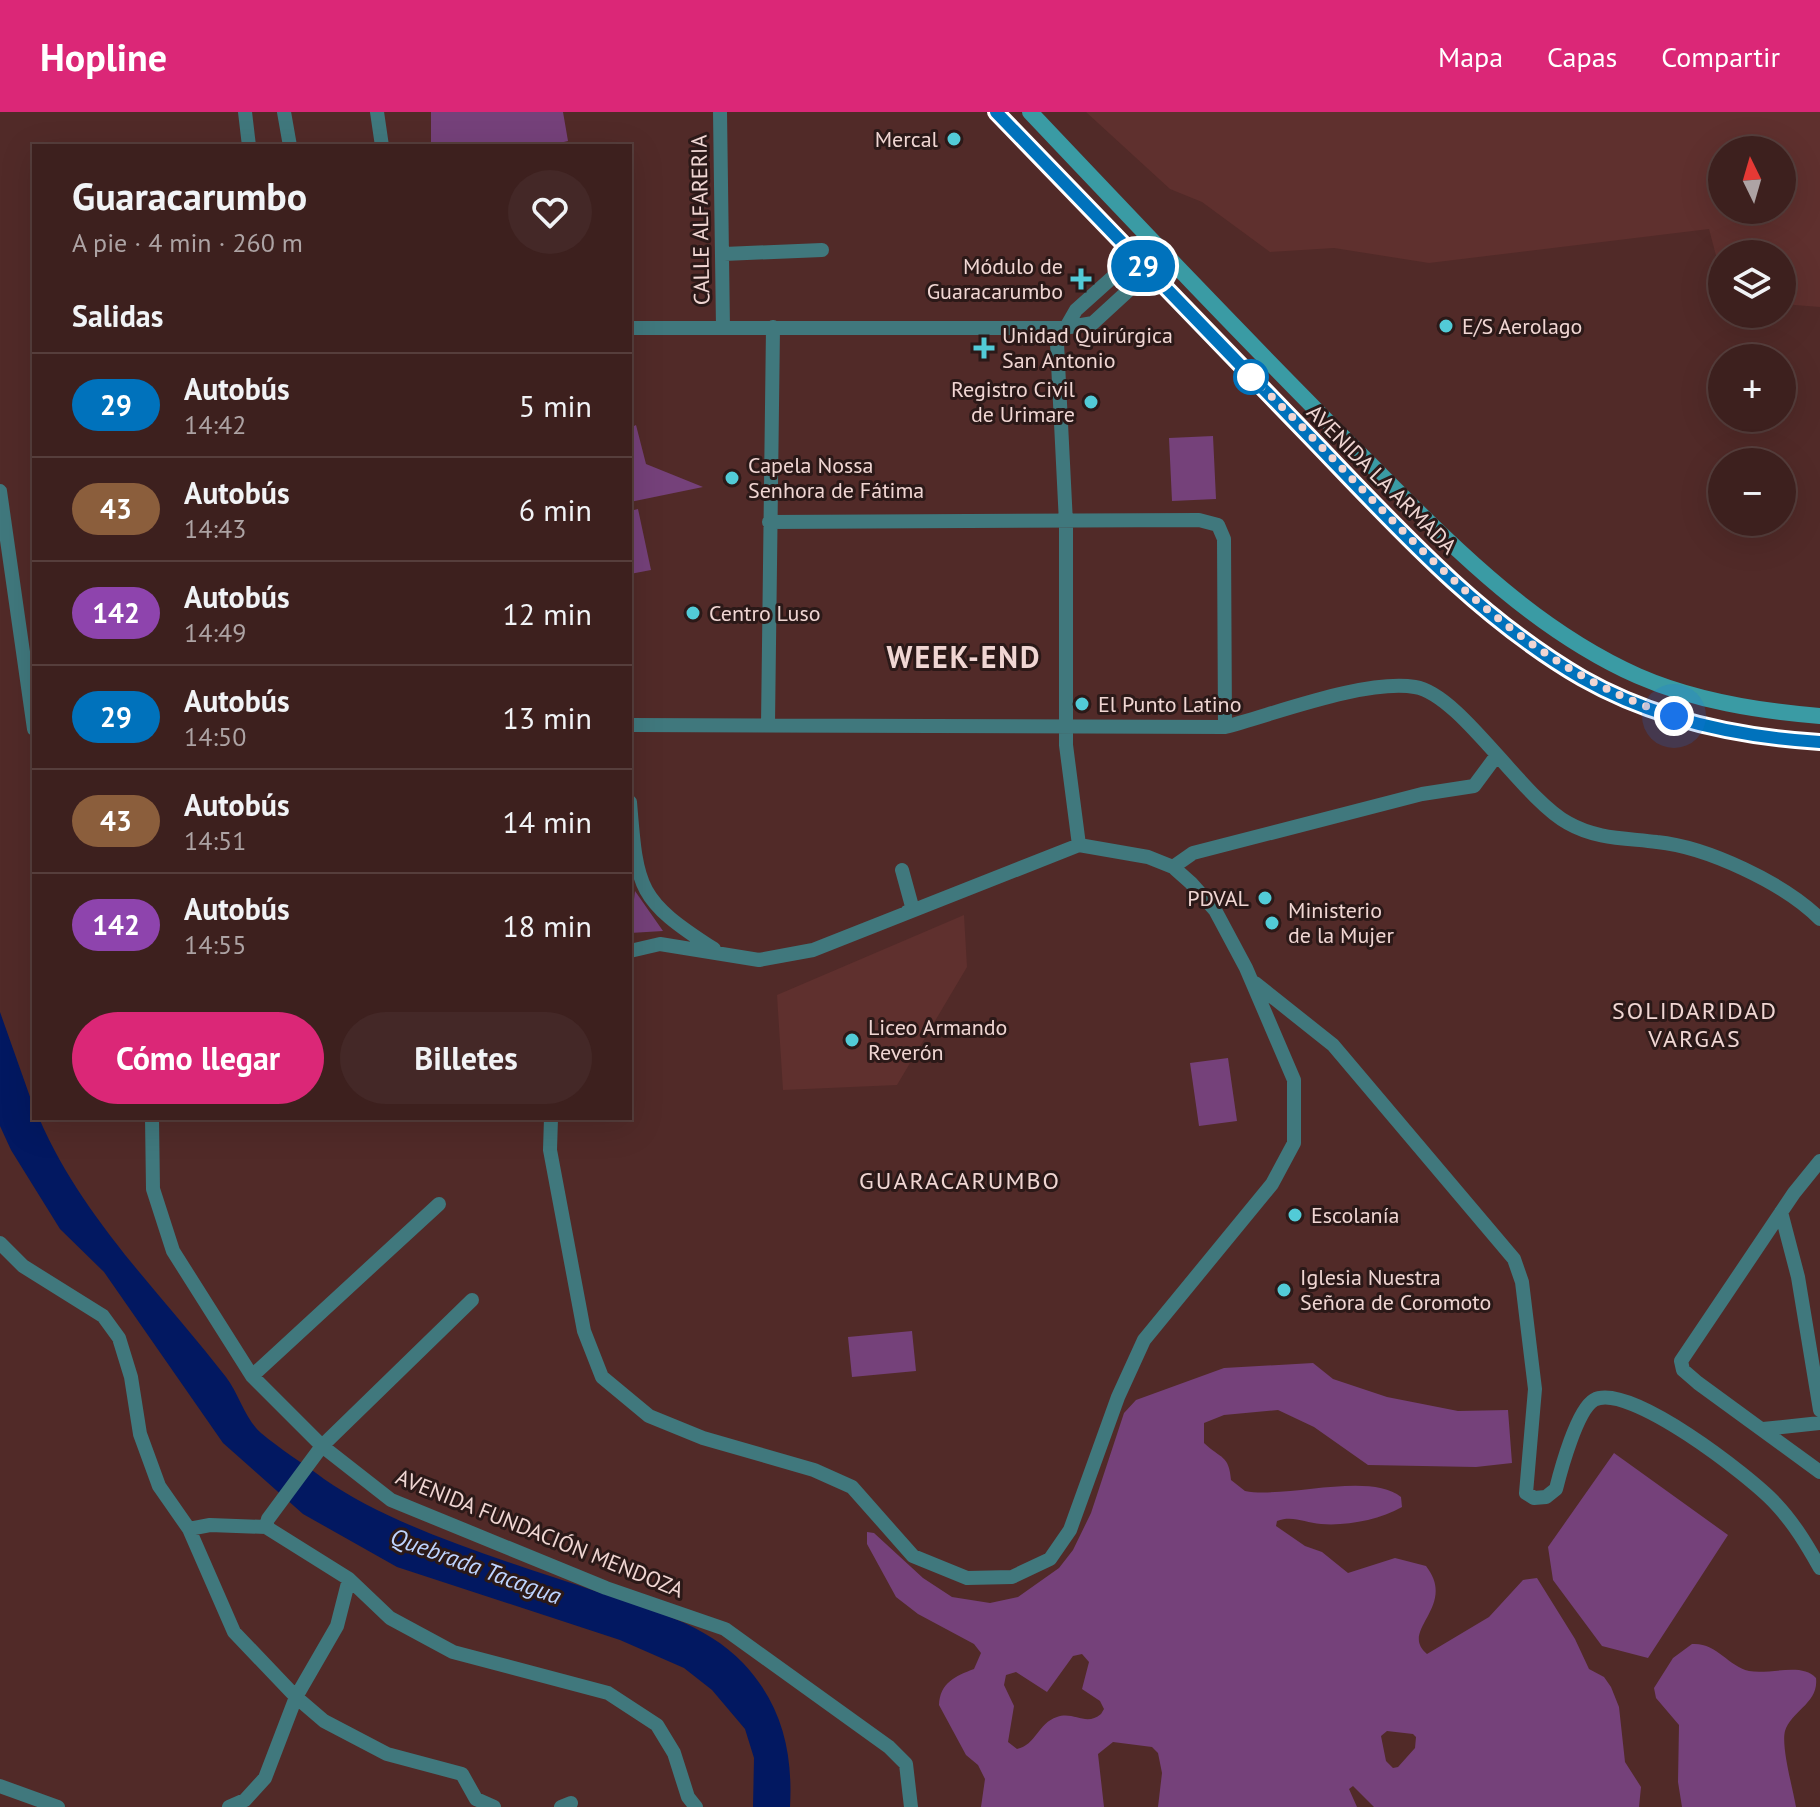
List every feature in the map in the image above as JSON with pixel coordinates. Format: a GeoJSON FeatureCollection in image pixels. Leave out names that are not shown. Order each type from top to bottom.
{"type":"FeatureCollection","features":[{"type":"Feature","properties":{"kind":"main road","name":"AVENIDA LA ARMADA"},"geometry":{"type":"LineString","coordinates":[[996,112],[1424,555],[1462,590],[1545,654],[1584,679],[1658,711],[1735,732],[1820,742]]}},
{"type":"Feature","properties":{"kind":"main road","name":"AVENIDA LA ARMADA"},"geometry":{"type":"LineString","coordinates":[[1030,112],[1440,533],[1539,620],[1603,658],[1678,691],[1755,709],[1820,716]]}},
{"type":"Feature","properties":{"kind":"street"},"geometry":{"type":"LineString","coordinates":[[245,112],[249,144]]}},
{"type":"Feature","properties":{"kind":"street"},"geometry":{"type":"LineString","coordinates":[[284,112],[290,144]]}},
{"type":"Feature","properties":{"kind":"street"},"geometry":{"type":"LineString","coordinates":[[377,112],[382,144]]}},
{"type":"Feature","properties":{"kind":"street","name":"CALLE ALFARERIA"},"geometry":{"type":"LineString","coordinates":[[720,112],[723,328]]}},
{"type":"Feature","properties":{"kind":"street"},"geometry":{"type":"LineString","coordinates":[[1079,845],[1068,779],[1065,724],[1066,523],[1057,343],[1076,310],[1153,241]]}},
{"type":"Feature","properties":{"kind":"street"},"geometry":{"type":"LineString","coordinates":[[724,254],[822,250]]}},
{"type":"Feature","properties":{"kind":"street"},"geometry":{"type":"LineString","coordinates":[[632,328],[1064,328],[1093,323],[1167,255]]}},
{"type":"Feature","properties":{"kind":"street"},"geometry":{"type":"LineString","coordinates":[[768,724],[773,327]]}},
{"type":"Feature","properties":{"kind":"street"},"geometry":{"type":"LineString","coordinates":[[0,491],[32,715]]}},
{"type":"Feature","properties":{"kind":"street"},"geometry":{"type":"LineString","coordinates":[[769,522],[1199,520],[1218,525],[1224,539],[1225,727]]}},
{"type":"Feature","properties":{"kind":"street"},"geometry":{"type":"LineString","coordinates":[[632,725],[1065,724],[1225,727],[1384,685],[1414,687],[1431,691],[1566,823],[1621,840],[1658,842],[1691,849],[1776,886],[1820,919]]}},
{"type":"Feature","properties":{"kind":"street"},"geometry":{"type":"LineString","coordinates":[[1173,867],[1193,853],[1422,794],[1474,786],[1497,755]]}},
{"type":"Feature","properties":{"kind":"street"},"geometry":{"type":"LineString","coordinates":[[632,824],[636,867],[648,898],[681,927],[718,951]]}},
{"type":"Feature","properties":{"kind":"street"},"geometry":{"type":"LineString","coordinates":[[551,1120],[550,1150],[575,1288],[584,1331],[602,1377],[649,1416],[703,1438],[814,1470],[852,1487],[913,1556],[967,1578],[1012,1577],[1050,1559],[1070,1530],[1118,1397],[1144,1340],[1272,1184],[1294,1143],[1294,1080],[1252,981],[1215,910],[1173,867],[1123,851],[1079,845],[813,950],[759,960],[660,944],[632,951]]}},
{"type":"Feature","properties":{"kind":"street"},"geometry":{"type":"LineString","coordinates":[[632,882],[636,867]]}},
{"type":"Feature","properties":{"kind":"street"},"geometry":{"type":"LineString","coordinates":[[902,870],[913,910]]}},
{"type":"Feature","properties":{"kind":"street"},"geometry":{"type":"LineString","coordinates":[[1252,981],[1333,1045],[1514,1259],[1522,1282],[1535,1389],[1526,1493],[1534,1498],[1546,1497],[1556,1489],[1584,1408],[1596,1398],[1616,1398],[1661,1419],[1750,1477],[1798,1530],[1820,1568]]}},
{"type":"Feature","properties":{"kind":"street","name":"AVENIDA FUNDACIÓN MENDOZA"},"geometry":{"type":"LineString","coordinates":[[152,1120],[153,1189],[173,1251],[252,1376],[322,1446],[391,1500],[606,1588],[736,1635],[889,1747],[906,1764],[911,1807]]}},
{"type":"Feature","properties":{"kind":"street"},"geometry":{"type":"LineString","coordinates":[[1820,1161],[1781,1212],[1681,1361],[1683,1370],[1698,1383],[1820,1472]]}},
{"type":"Feature","properties":{"kind":"street"},"geometry":{"type":"LineString","coordinates":[[252,1376],[439,1204]]}},
{"type":"Feature","properties":{"kind":"street"},"geometry":{"type":"LineString","coordinates":[[1781,1212],[1801,1290],[1820,1410]]}},
{"type":"Feature","properties":{"kind":"street"},"geometry":{"type":"LineString","coordinates":[[0,1243],[23,1266],[103,1316],[119,1338],[131,1377],[140,1434],[154,1473],[172,1509],[189,1529],[234,1632],[296,1697],[324,1721],[387,1754],[462,1774],[474,1803],[494,1807]]}},
{"type":"Feature","properties":{"kind":"street"},"geometry":{"type":"LineString","coordinates":[[267,1523],[322,1446],[472,1300]]}},
{"type":"Feature","properties":{"kind":"street"},"geometry":{"type":"LineString","coordinates":[[1763,1429],[1820,1423]]}},
{"type":"Feature","properties":{"kind":"street"},"geometry":{"type":"LineString","coordinates":[[189,1529],[267,1523],[349,1579],[390,1618],[453,1652],[608,1693],[657,1725],[674,1753],[688,1797],[696,1807]]}},
{"type":"Feature","properties":{"kind":"street"},"geometry":{"type":"LineString","coordinates":[[229,1807],[245,1800],[265,1778],[296,1697],[337,1626],[349,1579]]}},
{"type":"Feature","properties":{"kind":"street"},"geometry":{"type":"LineString","coordinates":[[0,1786],[58,1807]]}},
{"type":"Feature","properties":{"kind":"shaded area"},"geometry":{"type":"Polygon","coordinates":[[[431,112],[563,112],[568,141],[555,144],[431,144],[431,112]]]}},
{"type":"Feature","properties":{"kind":"shaded area"},"geometry":{"type":"Polygon","coordinates":[[[1086,112],[1820,112],[1820,307],[1796,305],[1796,240],[1712,240],[1709,229],[1429,263],[1334,248],[1270,252],[1202,202],[1170,189],[1086,112]]]}},
{"type":"Feature","properties":{"kind":"shaded area"},"geometry":{"type":"Polygon","coordinates":[[[636,425],[646,464],[703,487],[632,502],[632,427],[636,425]]]}},
{"type":"Feature","properties":{"kind":"shaded area"},"geometry":{"type":"Polygon","coordinates":[[[1213,436],[1216,499],[1172,501],[1169,438],[1213,436]]]}},
{"type":"Feature","properties":{"kind":"shaded area"},"geometry":{"type":"Polygon","coordinates":[[[638,509],[651,570],[632,574],[632,510],[638,509]]]}},
{"type":"Feature","properties":{"kind":"shaded area"},"geometry":{"type":"Polygon","coordinates":[[[635,891],[663,931],[632,933],[635,891]]]}},
{"type":"Feature","properties":{"kind":"shaded area","name":"Liceo Armando Reverón"},"geometry":{"type":"Polygon","coordinates":[[[964,915],[967,967],[897,1085],[783,1090],[777,995],[964,915]]]}},
{"type":"Feature","properties":{"kind":"shaded area"},"geometry":{"type":"Polygon","coordinates":[[[1228,1058],[1237,1121],[1199,1126],[1190,1063],[1228,1058]]]}},
{"type":"Feature","properties":{"kind":"shaded area"},"geometry":{"type":"Polygon","coordinates":[[[912,1331],[916,1371],[852,1377],[848,1337],[912,1331]]]}},
{"type":"Feature","properties":{"kind":"shaded area"},"geometry":{"type":"Polygon","coordinates":[[[1313,1363],[1333,1379],[1387,1397],[1458,1411],[1508,1410],[1512,1463],[1476,1467],[1368,1465],[1314,1427],[1278,1410],[1224,1415],[1204,1423],[1204,1443],[1223,1458],[1231,1480],[1245,1491],[1281,1492],[1369,1486],[1401,1497],[1402,1507],[1363,1521],[1331,1524],[1288,1519],[1277,1521],[1276,1526],[1305,1546],[1322,1552],[1348,1573],[1395,1558],[1426,1566],[1434,1581],[1436,1594],[1419,1636],[1420,1645],[1427,1654],[1489,1617],[1523,1580],[1537,1578],[1575,1639],[1589,1669],[1604,1677],[1611,1687],[1619,1707],[1625,1762],[1641,1787],[1639,1807],[1374,1807],[1353,1786],[1349,1789],[1357,1807],[1158,1807],[1162,1773],[1158,1753],[1152,1747],[1113,1742],[1098,1754],[1104,1807],[981,1807],[985,1779],[978,1765],[966,1755],[939,1705],[946,1686],[974,1669],[981,1653],[974,1644],[918,1614],[896,1597],[867,1544],[867,1532],[874,1533],[923,1578],[952,1597],[990,1603],[1018,1597],[1059,1568],[1073,1550],[1091,1513],[1124,1413],[1136,1400],[1224,1368],[1313,1363]],[[1082,1654],[1073,1656],[1047,1692],[1016,1672],[1006,1675],[1004,1685],[1014,1706],[1008,1742],[1017,1749],[1029,1743],[1045,1724],[1057,1717],[1090,1719],[1101,1714],[1104,1709],[1100,1701],[1082,1689],[1089,1662],[1082,1654]],[[1387,1731],[1381,1736],[1386,1761],[1393,1768],[1398,1767],[1415,1748],[1416,1737],[1387,1731]]]}},
{"type":"Feature","properties":{"kind":"shaded area"},"geometry":{"type":"Polygon","coordinates":[[[1614,1453],[1728,1535],[1648,1658],[1602,1646],[1553,1580],[1548,1547],[1614,1453]]]}},
{"type":"Feature","properties":{"kind":"shaded area"},"geometry":{"type":"Polygon","coordinates":[[[1692,1644],[1715,1650],[1749,1671],[1794,1670],[1810,1673],[1816,1678],[1813,1694],[1785,1731],[1786,1757],[1796,1807],[1682,1807],[1678,1782],[1679,1725],[1656,1698],[1654,1688],[1673,1658],[1692,1644]]]}},
{"type":"Feature","properties":{"kind":"water","name":"Quebrada Tacagua"},"geometry":{"type":"Polygon","coordinates":[[[0,1012],[32,1102],[32,1120],[40,1120],[77,1189],[124,1253],[226,1377],[261,1433],[353,1497],[420,1530],[656,1611],[694,1628],[728,1649],[756,1679],[776,1712],[787,1748],[790,1807],[753,1807],[754,1758],[745,1729],[712,1690],[684,1668],[620,1640],[397,1567],[303,1514],[223,1443],[104,1272],[60,1229],[11,1150],[0,1126],[0,1012]]]}},
{"type":"Feature","properties":{"kind":"bus line","name":"29"},"geometry":{"type":"LineString","coordinates":[[996,112],[1424,555],[1502,622],[1584,679],[1658,711],[1735,732],[1820,742]]}},
{"type":"Feature","properties":{"kind":"place","name":"Mercal"},"geometry":{"type":"Point","coordinates":[954,139]}},
{"type":"Feature","properties":{"kind":"place","name":"Módulo de Guaracarumbo"},"geometry":{"type":"Point","coordinates":[1081,279]}},
{"type":"Feature","properties":{"kind":"place","name":"E/S Aerolago"},"geometry":{"type":"Point","coordinates":[1446,326]}},
{"type":"Feature","properties":{"kind":"place","name":"Unidad Quirúrgica San Antonio"},"geometry":{"type":"Point","coordinates":[984,348]}},
{"type":"Feature","properties":{"kind":"place","name":"Registro Civil de Urimare"},"geometry":{"type":"Point","coordinates":[1091,402]}},
{"type":"Feature","properties":{"kind":"place","name":"Capela Nossa Senhora de Fátima"},"geometry":{"type":"Point","coordinates":[732,478]}},
{"type":"Feature","properties":{"kind":"place","name":"Centro Luso"},"geometry":{"type":"Point","coordinates":[693,613]}},
{"type":"Feature","properties":{"kind":"place","name":"El Punto Latino"},"geometry":{"type":"Point","coordinates":[1082,704]}},
{"type":"Feature","properties":{"kind":"place","name":"PDVAL"},"geometry":{"type":"Point","coordinates":[1265,898]}},
{"type":"Feature","properties":{"kind":"place","name":"Ministerio de la Mujer"},"geometry":{"type":"Point","coordinates":[1272,923]}},
{"type":"Feature","properties":{"kind":"place","name":"Liceo Armando Reverón"},"geometry":{"type":"Point","coordinates":[852,1040]}},
{"type":"Feature","properties":{"kind":"place","name":"Escolanía"},"geometry":{"type":"Point","coordinates":[1295,1215]}},
{"type":"Feature","properties":{"kind":"place","name":"Iglesia Nuestra Señora de Coromoto"},"geometry":{"type":"Point","coordinates":[1284,1290]}},
{"type":"Feature","properties":{"kind":"district","name":"WEEK-END"},"geometry":{"type":"Point","coordinates":[964,656]}},
{"type":"Feature","properties":{"kind":"district","name":"SOLIDARIDAD VARGAS"},"geometry":{"type":"Point","coordinates":[1695,1024]}},
{"type":"Feature","properties":{"kind":"district","name":"GUARACARUMBO"},"geometry":{"type":"Point","coordinates":[960,1180]}},
{"type":"Feature","properties":{"kind":"route"},"geometry":{"type":"LineString","coordinates":[[1251,377],[1462,590],[1545,654],[1584,679],[1621,697],[1674,716]]}}]}
